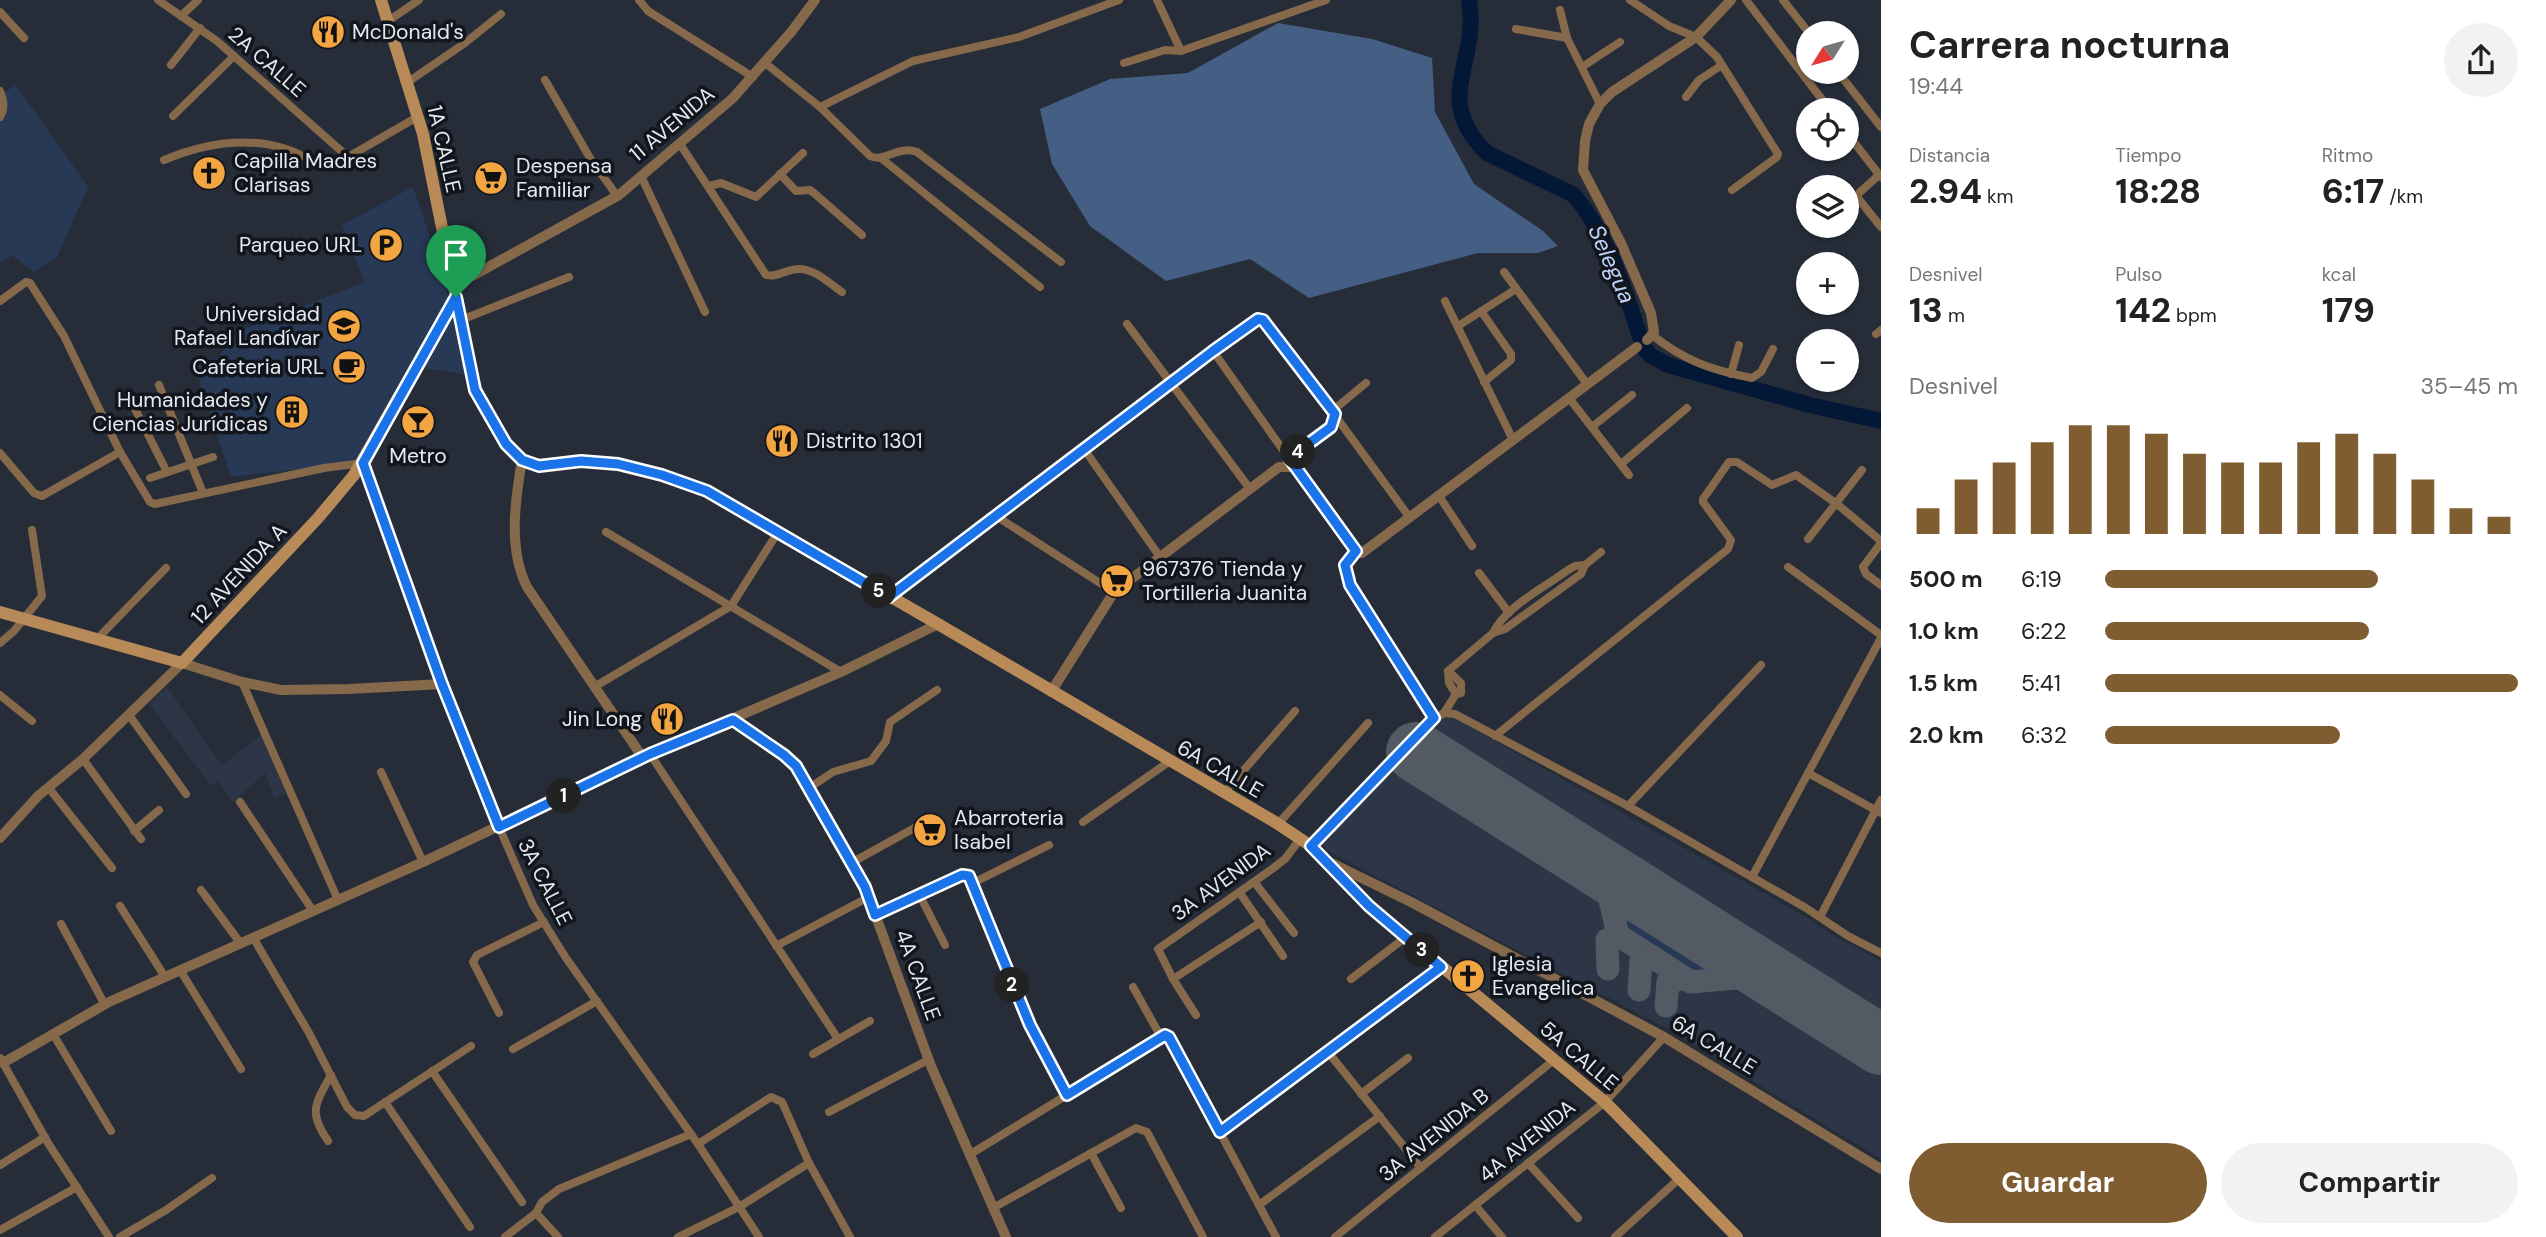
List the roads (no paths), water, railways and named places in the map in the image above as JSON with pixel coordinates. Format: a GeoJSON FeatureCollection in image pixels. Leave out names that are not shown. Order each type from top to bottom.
{"type":"FeatureCollection","features":[{"type":"Feature","properties":{"kind":"main road","name":"1A CALLE"},"geometry":{"type":"LineString","coordinates":[[381,0],[419,116],[475,390],[501,436],[522,460]]}},
{"type":"Feature","properties":{"kind":"main road","name":"12 AVENIDA A"},"geometry":{"type":"LineString","coordinates":[[182,663],[318,518],[363,463],[455,291]]}},
{"type":"Feature","properties":{"kind":"main road","name":"6A CALLE"},"geometry":{"type":"LineString","coordinates":[[522,460],[539,466],[598,461],[662,475],[707,491],[1278,824],[1305,842],[1324,860]]}},
{"type":"Feature","properties":{"kind":"main road"},"geometry":{"type":"LineString","coordinates":[[0,612],[182,663]]}},
{"type":"Feature","properties":{"kind":"main road","name":"5A CALLE"},"geometry":{"type":"LineString","coordinates":[[1324,860],[1369,906],[1605,1102],[1681,1177],[1729,1234]]}},
{"type":"Feature","properties":{"kind":"street"},"geometry":{"type":"LineString","coordinates":[[181,16],[198,0]]}},
{"type":"Feature","properties":{"kind":"street"},"geometry":{"type":"LineString","coordinates":[[388,20],[419,0]]}},
{"type":"Feature","properties":{"kind":"street"},"geometry":{"type":"LineString","coordinates":[[639,0],[648,10],[753,77]]}},
{"type":"Feature","properties":{"kind":"street","name":"11 AVENIDA"},"geometry":{"type":"LineString","coordinates":[[455,291],[617,196],[733,98],[815,0]]}},
{"type":"Feature","properties":{"kind":"street"},"geometry":{"type":"LineString","coordinates":[[820,107],[913,61],[1019,37],[1105,2],[1119,0]]}},
{"type":"Feature","properties":{"kind":"street"},"geometry":{"type":"LineString","coordinates":[[1157,0],[1181,51]]}},
{"type":"Feature","properties":{"kind":"street"},"geometry":{"type":"LineString","coordinates":[[1124,63],[1165,50],[1181,51],[1326,0]]}},
{"type":"Feature","properties":{"kind":"street"},"geometry":{"type":"LineString","coordinates":[[1630,0],[1669,26],[1696,37],[1717,57],[1779,154],[1732,190]]}},
{"type":"Feature","properties":{"kind":"street"},"geometry":{"type":"LineString","coordinates":[[1213,351],[1356,551],[1368,551],[1645,341],[1654,326],[1651,313],[1621,243],[1583,170],[1589,124],[1600,104],[1612,92],[1696,37],[1731,0]]}},
{"type":"Feature","properties":{"kind":"street"},"geometry":{"type":"LineString","coordinates":[[1746,0],[1821,98]]}},
{"type":"Feature","properties":{"kind":"street"},"geometry":{"type":"LineString","coordinates":[[1783,0],[1800,21]]}},
{"type":"Feature","properties":{"kind":"street","name":"2A CALLE"},"geometry":{"type":"LineString","coordinates":[[160,1],[200,28],[234,56],[348,157]]}},
{"type":"Feature","properties":{"kind":"street"},"geometry":{"type":"LineString","coordinates":[[1560,10],[1567,38],[1600,104]]}},
{"type":"Feature","properties":{"kind":"street"},"geometry":{"type":"LineString","coordinates":[[0,12],[24,38]]}},
{"type":"Feature","properties":{"kind":"street"},"geometry":{"type":"LineString","coordinates":[[408,82],[465,43],[501,13]]}},
{"type":"Feature","properties":{"kind":"street"},"geometry":{"type":"LineString","coordinates":[[171,65],[200,28]]}},
{"type":"Feature","properties":{"kind":"street"},"geometry":{"type":"LineString","coordinates":[[1516,29],[1567,38]]}},
{"type":"Feature","properties":{"kind":"street"},"geometry":{"type":"LineString","coordinates":[[1582,67],[1620,41]]}},
{"type":"Feature","properties":{"kind":"street"},"geometry":{"type":"LineString","coordinates":[[173,116],[234,56]]}},
{"type":"Feature","properties":{"kind":"street"},"geometry":{"type":"LineString","coordinates":[[765,62],[820,107],[870,156],[881,158],[897,150],[908,149],[917,152],[1061,262]]}},
{"type":"Feature","properties":{"kind":"street"},"geometry":{"type":"LineString","coordinates":[[1686,97],[1699,80],[1723,65]]}},
{"type":"Feature","properties":{"kind":"street"},"geometry":{"type":"LineString","coordinates":[[545,80],[590,158],[617,196]]}},
{"type":"Feature","properties":{"kind":"street"},"geometry":{"type":"LineString","coordinates":[[1847,84],[1881,127]]}},
{"type":"Feature","properties":{"kind":"street"},"geometry":{"type":"LineString","coordinates":[[0,91],[4,100],[4,111],[0,117]]}},
{"type":"Feature","properties":{"kind":"street"},"geometry":{"type":"LineString","coordinates":[[164,160],[209,145],[232,142],[288,149],[326,166],[348,157],[419,116]]}},
{"type":"Feature","properties":{"kind":"street"},"geometry":{"type":"LineString","coordinates":[[680,144],[768,276],[798,268],[809,270],[842,292]]}},
{"type":"Feature","properties":{"kind":"street"},"geometry":{"type":"LineString","coordinates":[[1859,149],[1880,176],[1859,192],[1857,197],[1881,228]]}},
{"type":"Feature","properties":{"kind":"street"},"geometry":{"type":"LineString","coordinates":[[709,186],[720,183],[756,197],[803,153]]}},
{"type":"Feature","properties":{"kind":"street"},"geometry":{"type":"LineString","coordinates":[[881,158],[1040,287]]}},
{"type":"Feature","properties":{"kind":"street"},"geometry":{"type":"LineString","coordinates":[[780,174],[796,191],[814,192],[862,234]]}},
{"type":"Feature","properties":{"kind":"street"},"geometry":{"type":"LineString","coordinates":[[640,176],[705,312]]}},
{"type":"Feature","properties":{"kind":"street"},"geometry":{"type":"LineString","coordinates":[[1504,272],[1587,384]]}},
{"type":"Feature","properties":{"kind":"street"},"geometry":{"type":"LineString","coordinates":[[461,320],[569,277]]}},
{"type":"Feature","properties":{"kind":"street"},"geometry":{"type":"LineString","coordinates":[[0,301],[26,282],[30,283],[64,336],[120,452],[150,502],[155,504],[363,463]]}},
{"type":"Feature","properties":{"kind":"street"},"geometry":{"type":"LineString","coordinates":[[1458,326],[1516,289]]}},
{"type":"Feature","properties":{"kind":"street"},"geometry":{"type":"LineString","coordinates":[[1445,301],[1513,440]]}},
{"type":"Feature","properties":{"kind":"street"},"geometry":{"type":"LineString","coordinates":[[1481,311],[1511,354],[1511,360],[1484,382]]}},
{"type":"Feature","properties":{"kind":"street"},"geometry":{"type":"LineString","coordinates":[[889,597],[1258,319],[1263,320],[1335,414],[1410,518]]}},
{"type":"Feature","properties":{"kind":"street"},"geometry":{"type":"LineString","coordinates":[[1127,324],[1250,489]]}},
{"type":"Feature","properties":{"kind":"street"},"geometry":{"type":"LineString","coordinates":[[1645,341],[1711,370],[1752,378],[1757,376],[1773,349]]}},
{"type":"Feature","properties":{"kind":"street"},"geometry":{"type":"LineString","coordinates":[[1731,374],[1739,345]]}},
{"type":"Feature","properties":{"kind":"street"},"geometry":{"type":"LineString","coordinates":[[1051,692],[1114,592],[1279,467],[1292,463],[1331,427],[1337,407],[1366,383]]}},
{"type":"Feature","properties":{"kind":"street"},"geometry":{"type":"LineString","coordinates":[[159,385],[203,493]]}},
{"type":"Feature","properties":{"kind":"street"},"geometry":{"type":"LineString","coordinates":[[1592,427],[1632,395]]}},
{"type":"Feature","properties":{"kind":"street"},"geometry":{"type":"LineString","coordinates":[[129,397],[167,472]]}},
{"type":"Feature","properties":{"kind":"street"},"geometry":{"type":"LineString","coordinates":[[1569,398],[1629,475]]}},
{"type":"Feature","properties":{"kind":"street"},"geometry":{"type":"LineString","coordinates":[[1621,464],[1687,408]]}},
{"type":"Feature","properties":{"kind":"street"},"geometry":{"type":"LineString","coordinates":[[1084,449],[1160,557]]}},
{"type":"Feature","properties":{"kind":"street"},"geometry":{"type":"LineString","coordinates":[[0,453],[34,493],[42,496],[120,452]]}},
{"type":"Feature","properties":{"kind":"street"},"geometry":{"type":"LineString","coordinates":[[150,478],[213,457]]}},
{"type":"Feature","properties":{"kind":"street"},"geometry":{"type":"LineString","coordinates":[[522,460],[515,517],[516,552],[520,574],[527,587],[594,687],[647,756],[838,1039]]}},
{"type":"Feature","properties":{"kind":"street"},"geometry":{"type":"LineString","coordinates":[[1495,736],[1731,545],[1731,540],[1703,502],[1728,462],[1737,462],[1772,485],[1796,475],[1837,504],[1881,542],[1863,567],[1866,574],[1881,585]]}},
{"type":"Feature","properties":{"kind":"street","name":"3A CALLE"},"geometry":{"type":"LineString","coordinates":[[363,463],[442,684],[533,905],[759,1237]]}},
{"type":"Feature","properties":{"kind":"street"},"geometry":{"type":"LineString","coordinates":[[1808,539],[1862,470]]}},
{"type":"Feature","properties":{"kind":"street"},"geometry":{"type":"LineString","coordinates":[[1439,496],[1472,546]]}},
{"type":"Feature","properties":{"kind":"street"},"geometry":{"type":"LineString","coordinates":[[996,516],[1114,592]]}},
{"type":"Feature","properties":{"kind":"street"},"geometry":{"type":"LineString","coordinates":[[0,643],[42,596],[32,530]]}},
{"type":"Feature","properties":{"kind":"street"},"geometry":{"type":"LineString","coordinates":[[606,532],[841,672]]}},
{"type":"Feature","properties":{"kind":"street"},"geometry":{"type":"LineString","coordinates":[[594,687],[731,606],[778,532]]}},
{"type":"Feature","properties":{"kind":"street"},"geometry":{"type":"LineString","coordinates":[[1356,551],[1345,565],[1350,585],[1434,718]]}},
{"type":"Feature","properties":{"kind":"street"},"geometry":{"type":"LineString","coordinates":[[1493,633],[1505,629],[1581,574],[1585,565],[1601,552]]}},
{"type":"Feature","properties":{"kind":"street"},"geometry":{"type":"LineString","coordinates":[[1585,565],[1568,570],[1509,612],[1493,633],[1448,671],[1449,683],[1456,694],[1446,713],[1455,714],[1628,806],[1881,953]]}},
{"type":"Feature","properties":{"kind":"street"},"geometry":{"type":"LineString","coordinates":[[1752,877],[1881,636],[1788,567]]}},
{"type":"Feature","properties":{"kind":"street"},"geometry":{"type":"LineString","coordinates":[[98,638],[166,568]]}},
{"type":"Feature","properties":{"kind":"street"},"geometry":{"type":"LineString","coordinates":[[1479,573],[1509,612]]}},
{"type":"Feature","properties":{"kind":"street"},"geometry":{"type":"LineString","coordinates":[[109,1237],[45,1137],[1,1061],[105,1004],[423,862],[647,756],[841,672],[938,624]]}},
{"type":"Feature","properties":{"kind":"street"},"geometry":{"type":"LineString","coordinates":[[182,663],[242,682],[281,690],[442,684]]}},
{"type":"Feature","properties":{"kind":"street","name":"12 AVENIDA A"},"geometry":{"type":"LineString","coordinates":[[0,838],[48,787],[83,759],[182,663]]}},
{"type":"Feature","properties":{"kind":"street"},"geometry":{"type":"LineString","coordinates":[[1628,806],[1761,665]]}},
{"type":"Feature","properties":{"kind":"street"},"geometry":{"type":"LineString","coordinates":[[242,682],[338,900]]}},
{"type":"Feature","properties":{"kind":"street"},"geometry":{"type":"LineString","coordinates":[[808,788],[833,772],[871,761],[886,741],[890,722],[937,690]]}},
{"type":"Feature","properties":{"kind":"street"},"geometry":{"type":"LineString","coordinates":[[0,695],[32,721]]}},
{"type":"Feature","properties":{"kind":"street"},"geometry":{"type":"LineString","coordinates":[[1224,793],[1295,710]]}},
{"type":"Feature","properties":{"kind":"street","name":"3A AVENIDA"},"geometry":{"type":"LineString","coordinates":[[1173,979],[1158,949],[1282,862],[1434,718],[1446,713]]}},
{"type":"Feature","properties":{"kind":"street"},"geometry":{"type":"LineString","coordinates":[[129,715],[186,794]]}},
{"type":"Feature","properties":{"kind":"street","name":"4A CALLE"},"geometry":{"type":"LineString","coordinates":[[733,720],[796,766],[869,897],[928,1060],[1006,1237]]}},
{"type":"Feature","properties":{"kind":"street"},"geometry":{"type":"LineString","coordinates":[[1278,824],[1368,723]]}},
{"type":"Feature","properties":{"kind":"street"},"geometry":{"type":"LineString","coordinates":[[83,759],[141,839]]}},
{"type":"Feature","properties":{"kind":"street"},"geometry":{"type":"LineString","coordinates":[[1083,822],[1170,761]]}},
{"type":"Feature","properties":{"kind":"street"},"geometry":{"type":"LineString","coordinates":[[381,772],[423,862]]}},
{"type":"Feature","properties":{"kind":"street"},"geometry":{"type":"LineString","coordinates":[[1808,773],[1878,811]]}},
{"type":"Feature","properties":{"kind":"street"},"geometry":{"type":"LineString","coordinates":[[48,787],[111,868]]}},
{"type":"Feature","properties":{"kind":"street"},"geometry":{"type":"LineString","coordinates":[[1820,918],[1878,811],[1881,800]]}},
{"type":"Feature","properties":{"kind":"street"},"geometry":{"type":"LineString","coordinates":[[240,802],[313,911]]}},
{"type":"Feature","properties":{"kind":"street"},"geometry":{"type":"LineString","coordinates":[[134,831],[159,810]]}},
{"type":"Feature","properties":{"kind":"street"},"geometry":{"type":"LineString","coordinates":[[851,863],[927,821]]}},
{"type":"Feature","properties":{"kind":"street"},"geometry":{"type":"LineString","coordinates":[[973,883],[1049,845]]}},
{"type":"Feature","properties":{"kind":"street","name":"6A CALLE"},"geometry":{"type":"LineString","coordinates":[[1324,860],[1365,878],[1664,1037],[1881,1169]]}},
{"type":"Feature","properties":{"kind":"street"},"geometry":{"type":"LineString","coordinates":[[875,915],[962,875],[969,876],[1030,1025],[1067,1095]]}},
{"type":"Feature","properties":{"kind":"street"},"geometry":{"type":"LineString","coordinates":[[1255,883],[1294,933]]}},
{"type":"Feature","properties":{"kind":"street"},"geometry":{"type":"LineString","coordinates":[[201,890],[241,944]]}},
{"type":"Feature","properties":{"kind":"street"},"geometry":{"type":"LineString","coordinates":[[1240,893],[1283,956]]}},
{"type":"Feature","properties":{"kind":"street"},"geometry":{"type":"LineString","coordinates":[[919,894],[945,945]]}},
{"type":"Feature","properties":{"kind":"street"},"geometry":{"type":"LineString","coordinates":[[776,946],[869,897]]}},
{"type":"Feature","properties":{"kind":"street"},"geometry":{"type":"LineString","coordinates":[[120,906],[165,977]]}},
{"type":"Feature","properties":{"kind":"street"},"geometry":{"type":"LineString","coordinates":[[499,1013],[473,962],[477,955],[544,922]]}},
{"type":"Feature","properties":{"kind":"street"},"geometry":{"type":"LineString","coordinates":[[1196,1015],[1173,979],[1261,922]]}},
{"type":"Feature","properties":{"kind":"street"},"geometry":{"type":"LineString","coordinates":[[61,924],[105,1004]]}},
{"type":"Feature","properties":{"kind":"street"},"geometry":{"type":"LineString","coordinates":[[1351,979],[1406,936]]}},
{"type":"Feature","properties":{"kind":"street"},"geometry":{"type":"LineString","coordinates":[[254,939],[309,1033],[347,1107],[355,1115],[364,1116],[471,1046]]}},
{"type":"Feature","properties":{"kind":"street"},"geometry":{"type":"LineString","coordinates":[[1220,1132],[1441,967]]}},
{"type":"Feature","properties":{"kind":"street"},"geometry":{"type":"LineString","coordinates":[[180,970],[241,1069]]}},
{"type":"Feature","properties":{"kind":"street"},"geometry":{"type":"LineString","coordinates":[[1133,988],[1161,1037]]}},
{"type":"Feature","properties":{"kind":"street"},"geometry":{"type":"LineString","coordinates":[[513,1049],[597,1001]]}},
{"type":"Feature","properties":{"kind":"street"},"geometry":{"type":"LineString","coordinates":[[813,1054],[870,1021]]}},
{"type":"Feature","properties":{"kind":"street"},"geometry":{"type":"LineString","coordinates":[[53,1034],[111,1131]]}},
{"type":"Feature","properties":{"kind":"street"},"geometry":{"type":"LineString","coordinates":[[969,1155],[1161,1037],[1169,1037],[1276,1237]]}},
{"type":"Feature","properties":{"kind":"street","name":"4A AVENIDA"},"geometry":{"type":"LineString","coordinates":[[1436,1237],[1605,1102],[1664,1037]]}},
{"type":"Feature","properties":{"kind":"street"},"geometry":{"type":"LineString","coordinates":[[1328,1052],[1421,1168]]}},
{"type":"Feature","properties":{"kind":"street"},"geometry":{"type":"LineString","coordinates":[[1361,1094],[1408,1058]]}},
{"type":"Feature","properties":{"kind":"street"},"geometry":{"type":"LineString","coordinates":[[829,1112],[928,1060]]}},
{"type":"Feature","properties":{"kind":"street","name":"3A AVENIDA B"},"geometry":{"type":"LineString","coordinates":[[1335,1237],[1554,1060]]}},
{"type":"Feature","properties":{"kind":"street"},"geometry":{"type":"LineString","coordinates":[[432,1071],[522,1202]]}},
{"type":"Feature","properties":{"kind":"street"},"geometry":{"type":"LineString","coordinates":[[328,1141],[316,1123],[315,1113],[316,1102],[331,1075]]}},
{"type":"Feature","properties":{"kind":"street"},"geometry":{"type":"LineString","coordinates":[[698,1144],[771,1097],[782,1102],[809,1163],[850,1237]]}},
{"type":"Feature","properties":{"kind":"street"},"geometry":{"type":"LineString","coordinates":[[385,1102],[470,1227]]}},
{"type":"Feature","properties":{"kind":"street"},"geometry":{"type":"LineString","coordinates":[[1259,1205],[1380,1116]]}},
{"type":"Feature","properties":{"kind":"street"},"geometry":{"type":"LineString","coordinates":[[993,1208],[1136,1128],[1147,1132],[1203,1237]]}},
{"type":"Feature","properties":{"kind":"street"},"geometry":{"type":"LineString","coordinates":[[505,1237],[536,1213],[542,1202],[559,1189],[691,1134]]}},
{"type":"Feature","properties":{"kind":"street"},"geometry":{"type":"LineString","coordinates":[[0,1165],[45,1137]]}},
{"type":"Feature","properties":{"kind":"street"},"geometry":{"type":"LineString","coordinates":[[1091,1153],[1121,1208]]}},
{"type":"Feature","properties":{"kind":"street"},"geometry":{"type":"LineString","coordinates":[[677,1237],[739,1207],[809,1163]]}},
{"type":"Feature","properties":{"kind":"street"},"geometry":{"type":"LineString","coordinates":[[1528,1163],[1578,1219]]}},
{"type":"Feature","properties":{"kind":"street"},"geometry":{"type":"LineString","coordinates":[[1615,1237],[1681,1177]]}},
{"type":"Feature","properties":{"kind":"street"},"geometry":{"type":"LineString","coordinates":[[120,1237],[166,1210],[212,1178]]}},
{"type":"Feature","properties":{"kind":"street"},"geometry":{"type":"LineString","coordinates":[[0,1230],[77,1187]]}},
{"type":"Feature","properties":{"kind":"street"},"geometry":{"type":"LineString","coordinates":[[1475,1205],[1502,1237]]}},
{"type":"Feature","properties":{"kind":"street"},"geometry":{"type":"LineString","coordinates":[[536,1213],[558,1237]]}},
{"type":"Feature","properties":{"kind":"waterway","name":"Selegua"},"geometry":{"type":"LineString","coordinates":[[1469,0],[1471,23],[1460,98],[1462,115],[1471,134],[1487,153],[1574,195],[1608,249],[1644,348],[1650,355],[1668,365],[1810,405],[1881,421]]}},
{"type":"Feature","properties":{"kind":"place","name":"McDonald's"},"geometry":{"type":"Point","coordinates":[328,32]}},
{"type":"Feature","properties":{"kind":"place","name":"Capilla Madres Clarisas"},"geometry":{"type":"Point","coordinates":[209,173]}},
{"type":"Feature","properties":{"kind":"place","name":"Despensa Familiar"},"geometry":{"type":"Point","coordinates":[491,178]}},
{"type":"Feature","properties":{"kind":"place","name":"Parqueo URL"},"geometry":{"type":"Point","coordinates":[386,245]}},
{"type":"Feature","properties":{"kind":"place","name":"Universidad Rafael Landívar"},"geometry":{"type":"Point","coordinates":[344,326]}},
{"type":"Feature","properties":{"kind":"place","name":"Cafeteria URL"},"geometry":{"type":"Point","coordinates":[349,367]}},
{"type":"Feature","properties":{"kind":"place","name":"Humanidades y Ciencias Jurídicas"},"geometry":{"type":"Point","coordinates":[292,412]}},
{"type":"Feature","properties":{"kind":"place","name":"Metro"},"geometry":{"type":"Point","coordinates":[418,422]}},
{"type":"Feature","properties":{"kind":"place","name":"Distrito 1301"},"geometry":{"type":"Point","coordinates":[782,441]}},
{"type":"Feature","properties":{"kind":"place","name":"967376 Tienda y Tortilleria Juanita"},"geometry":{"type":"Point","coordinates":[1117,581]}},
{"type":"Feature","properties":{"kind":"place","name":"Jin Long"},"geometry":{"type":"Point","coordinates":[667,719]}},
{"type":"Feature","properties":{"kind":"place","name":"Abarroteria Isabel"},"geometry":{"type":"Point","coordinates":[930,830]}},
{"type":"Feature","properties":{"kind":"place","name":"Iglesia Evangelica"},"geometry":{"type":"Point","coordinates":[1468,976]}}]}
